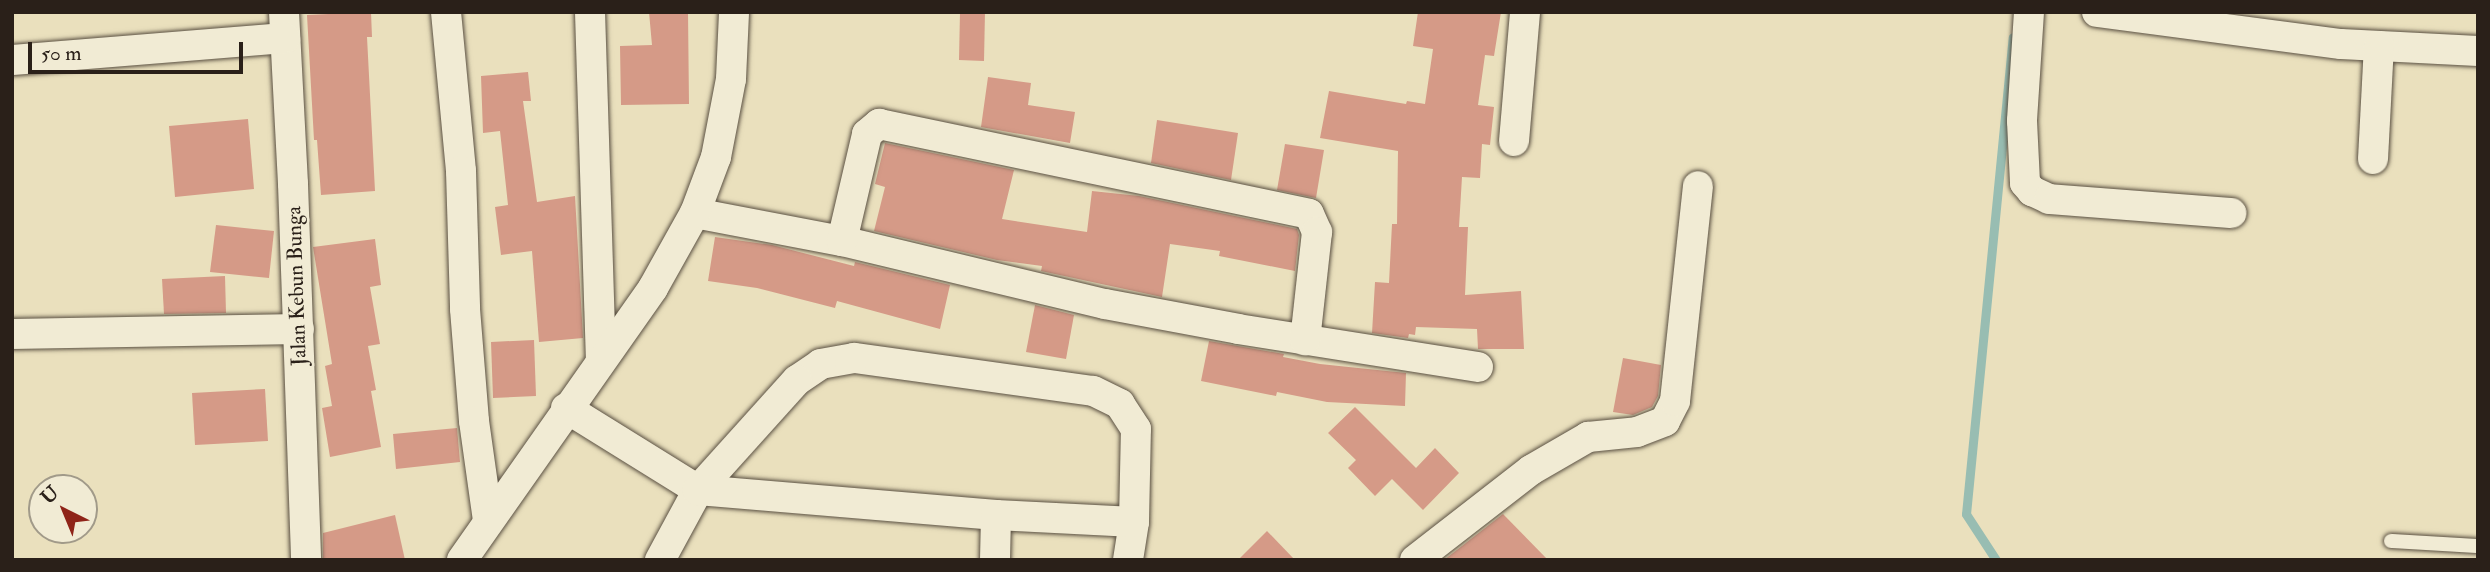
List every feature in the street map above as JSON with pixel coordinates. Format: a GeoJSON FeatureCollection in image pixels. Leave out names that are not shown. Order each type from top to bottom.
{"type":"FeatureCollection","features":[{"type":"Feature","properties":{"kind":"street"},"geometry":{"type":"LineString","coordinates":[[446,12],[461,171],[465,309],[473,409],[488,520]]}},
{"type":"Feature","properties":{"kind":"street"},"geometry":{"type":"LineString","coordinates":[[590,12],[601,358]]}},
{"type":"Feature","properties":{"kind":"street"},"geometry":{"type":"LineString","coordinates":[[462,560],[601,358],[653,288],[695,213],[716,157],[731,79],[734,12]]}},
{"type":"Feature","properties":{"kind":"street"},"geometry":{"type":"LineString","coordinates":[[1514,141],[1525,12]]}},
{"type":"Feature","properties":{"kind":"street"},"geometry":{"type":"LineString","coordinates":[[2029,12],[2022,121],[2025,183],[2032,191],[2049,200],[2231,213]]}},
{"type":"Feature","properties":{"kind":"street"},"geometry":{"type":"LineString","coordinates":[[2097,12],[2341,44],[2478,51]]}},
{"type":"Feature","properties":{"kind":"street"},"geometry":{"type":"LineString","coordinates":[[12,60],[284,25]]}},
{"type":"Feature","properties":{"kind":"street","name":"Jalan Kebun Bunga"},"geometry":{"type":"LineString","coordinates":[[284,25],[299,329],[306,560]]}},
{"type":"Feature","properties":{"kind":"street"},"geometry":{"type":"LineString","coordinates":[[2373,159],[2379,46]]}},
{"type":"Feature","properties":{"kind":"street"},"geometry":{"type":"LineString","coordinates":[[842,241],[867,134],[878,124],[1309,214],[1317,232],[1305,340]]}},
{"type":"Feature","properties":{"kind":"street"},"geometry":{"type":"LineString","coordinates":[[1415,560],[1531,470],[1588,437],[1637,432],[1665,421],[1675,401],[1698,186]]}},
{"type":"Feature","properties":{"kind":"street"},"geometry":{"type":"LineString","coordinates":[[695,213],[842,241],[1105,304],[1305,340],[1478,367]]}},
{"type":"Feature","properties":{"kind":"street"},"geometry":{"type":"LineString","coordinates":[[12,334],[299,329]]}},
{"type":"Feature","properties":{"kind":"street"},"geometry":{"type":"LineString","coordinates":[[660,560],[698,490],[797,380],[821,364],[854,358],[1093,391],[1120,404],[1136,429],[1134,522],[1128,560]]}},
{"type":"Feature","properties":{"kind":"street"},"geometry":{"type":"LineString","coordinates":[[566,408],[698,490],[996,515],[1134,522]]}},
{"type":"Feature","properties":{"kind":"street"},"geometry":{"type":"LineString","coordinates":[[995,560],[996,515]]}},
{"type":"Feature","properties":{"kind":"lane"},"geometry":{"type":"LineString","coordinates":[[2391,541],[2478,546]]}},
{"type":"Feature","properties":{"kind":"building"},"geometry":{"type":"Polygon","coordinates":[[[371,12],[372,37],[367,37],[375,191],[321,195],[317,140],[314,140],[307,15],[371,12]]]}},
{"type":"Feature","properties":{"kind":"building"},"geometry":{"type":"Polygon","coordinates":[[[649,12],[688,12],[689,104],[621,105],[620,46],[652,45],[649,12]]]}},
{"type":"Feature","properties":{"kind":"building"},"geometry":{"type":"Polygon","coordinates":[[[960,12],[985,12],[984,61],[959,60],[960,12]]]}},
{"type":"Feature","properties":{"kind":"building"},"geometry":{"type":"Polygon","coordinates":[[[1418,12],[1501,12],[1494,56],[1485,55],[1478,105],[1494,107],[1490,145],[1482,144],[1480,178],[1462,177],[1459,227],[1468,227],[1465,295],[1521,291],[1524,349],[1478,349],[1477,329],[1416,327],[1415,335],[1409,334],[1408,338],[1372,333],[1375,282],[1389,283],[1392,224],[1397,224],[1398,151],[1320,138],[1329,91],[1406,104],[1407,101],[1425,104],[1433,49],[1413,46],[1418,12]]]}},
{"type":"Feature","properties":{"kind":"building"},"geometry":{"type":"Polygon","coordinates":[[[528,72],[531,101],[523,101],[537,202],[575,196],[583,338],[539,342],[532,251],[501,255],[495,207],[508,205],[500,131],[483,133],[481,76],[528,72]]]}},
{"type":"Feature","properties":{"kind":"building"},"geometry":{"type":"Polygon","coordinates":[[[988,77],[1031,83],[1028,105],[1075,112],[1070,143],[981,127],[988,77]]]}},
{"type":"Feature","properties":{"kind":"building"},"geometry":{"type":"Polygon","coordinates":[[[248,119],[254,189],[175,197],[169,126],[248,119]]]}},
{"type":"Feature","properties":{"kind":"building"},"geometry":{"type":"Polygon","coordinates":[[[1157,120],[1238,133],[1231,180],[1151,163],[1157,120]]]}},
{"type":"Feature","properties":{"kind":"building"},"geometry":{"type":"Polygon","coordinates":[[[885,143],[1014,170],[1002,219],[1087,232],[1092,191],[1139,196],[1297,229],[1299,235],[1295,271],[1219,256],[1220,251],[1170,244],[1162,297],[1041,271],[1042,266],[997,260],[874,231],[885,187],[875,184],[885,143]]]}},
{"type":"Feature","properties":{"kind":"building"},"geometry":{"type":"Polygon","coordinates":[[[1285,144],[1324,150],[1316,198],[1277,190],[1285,144]]]}},
{"type":"Feature","properties":{"kind":"building"},"geometry":{"type":"Polygon","coordinates":[[[216,225],[274,231],[269,278],[210,272],[216,225]]]}},
{"type":"Feature","properties":{"kind":"building"},"geometry":{"type":"Polygon","coordinates":[[[715,237],[772,245],[854,266],[855,262],[950,285],[940,329],[837,301],[835,308],[757,288],[708,281],[715,237]]]}},
{"type":"Feature","properties":{"kind":"building"},"geometry":{"type":"Polygon","coordinates":[[[375,239],[381,285],[370,287],[380,344],[368,346],[376,390],[371,391],[381,447],[330,457],[322,408],[332,406],[325,366],[332,364],[313,247],[375,239]]]}},
{"type":"Feature","properties":{"kind":"building"},"geometry":{"type":"Polygon","coordinates":[[[225,276],[226,313],[164,314],[162,279],[225,276]]]}},
{"type":"Feature","properties":{"kind":"building"},"geometry":{"type":"Polygon","coordinates":[[[1035,305],[1074,315],[1066,359],[1026,352],[1035,305]]]}},
{"type":"Feature","properties":{"kind":"building"},"geometry":{"type":"Polygon","coordinates":[[[534,340],[536,396],[493,398],[491,342],[534,340]]]}},
{"type":"Feature","properties":{"kind":"building"},"geometry":{"type":"Polygon","coordinates":[[[1209,341],[1284,354],[1283,357],[1320,364],[1406,373],[1405,406],[1327,402],[1277,392],[1276,396],[1201,381],[1209,341]]]}},
{"type":"Feature","properties":{"kind":"building"},"geometry":{"type":"Polygon","coordinates":[[[1623,358],[1661,365],[1658,396],[1652,407],[1633,415],[1613,412],[1623,358]]]}},
{"type":"Feature","properties":{"kind":"building"},"geometry":{"type":"Polygon","coordinates":[[[265,389],[268,441],[195,445],[192,393],[265,389]]]}},
{"type":"Feature","properties":{"kind":"building"},"geometry":{"type":"Polygon","coordinates":[[[1355,407],[1416,468],[1435,448],[1459,473],[1423,510],[1392,479],[1375,496],[1348,468],[1356,460],[1328,433],[1355,407]]]}},
{"type":"Feature","properties":{"kind":"building"},"geometry":{"type":"Polygon","coordinates":[[[457,428],[460,462],[396,469],[393,434],[457,428]]]}},
{"type":"Feature","properties":{"kind":"building"},"geometry":{"type":"Polygon","coordinates":[[[1503,514],[1548,560],[1444,560],[1503,514]]]}},
{"type":"Feature","properties":{"kind":"building"},"geometry":{"type":"Polygon","coordinates":[[[395,515],[405,560],[323,560],[323,533],[395,515]]]}},
{"type":"Feature","properties":{"kind":"building"},"geometry":{"type":"Polygon","coordinates":[[[1267,531],[1295,560],[1238,560],[1267,531]]]}},
{"type":"Feature","properties":{"kind":"waterway"},"geometry":{"type":"LineString","coordinates":[[1996,560],[1966,514],[2013,37]]}}]}
